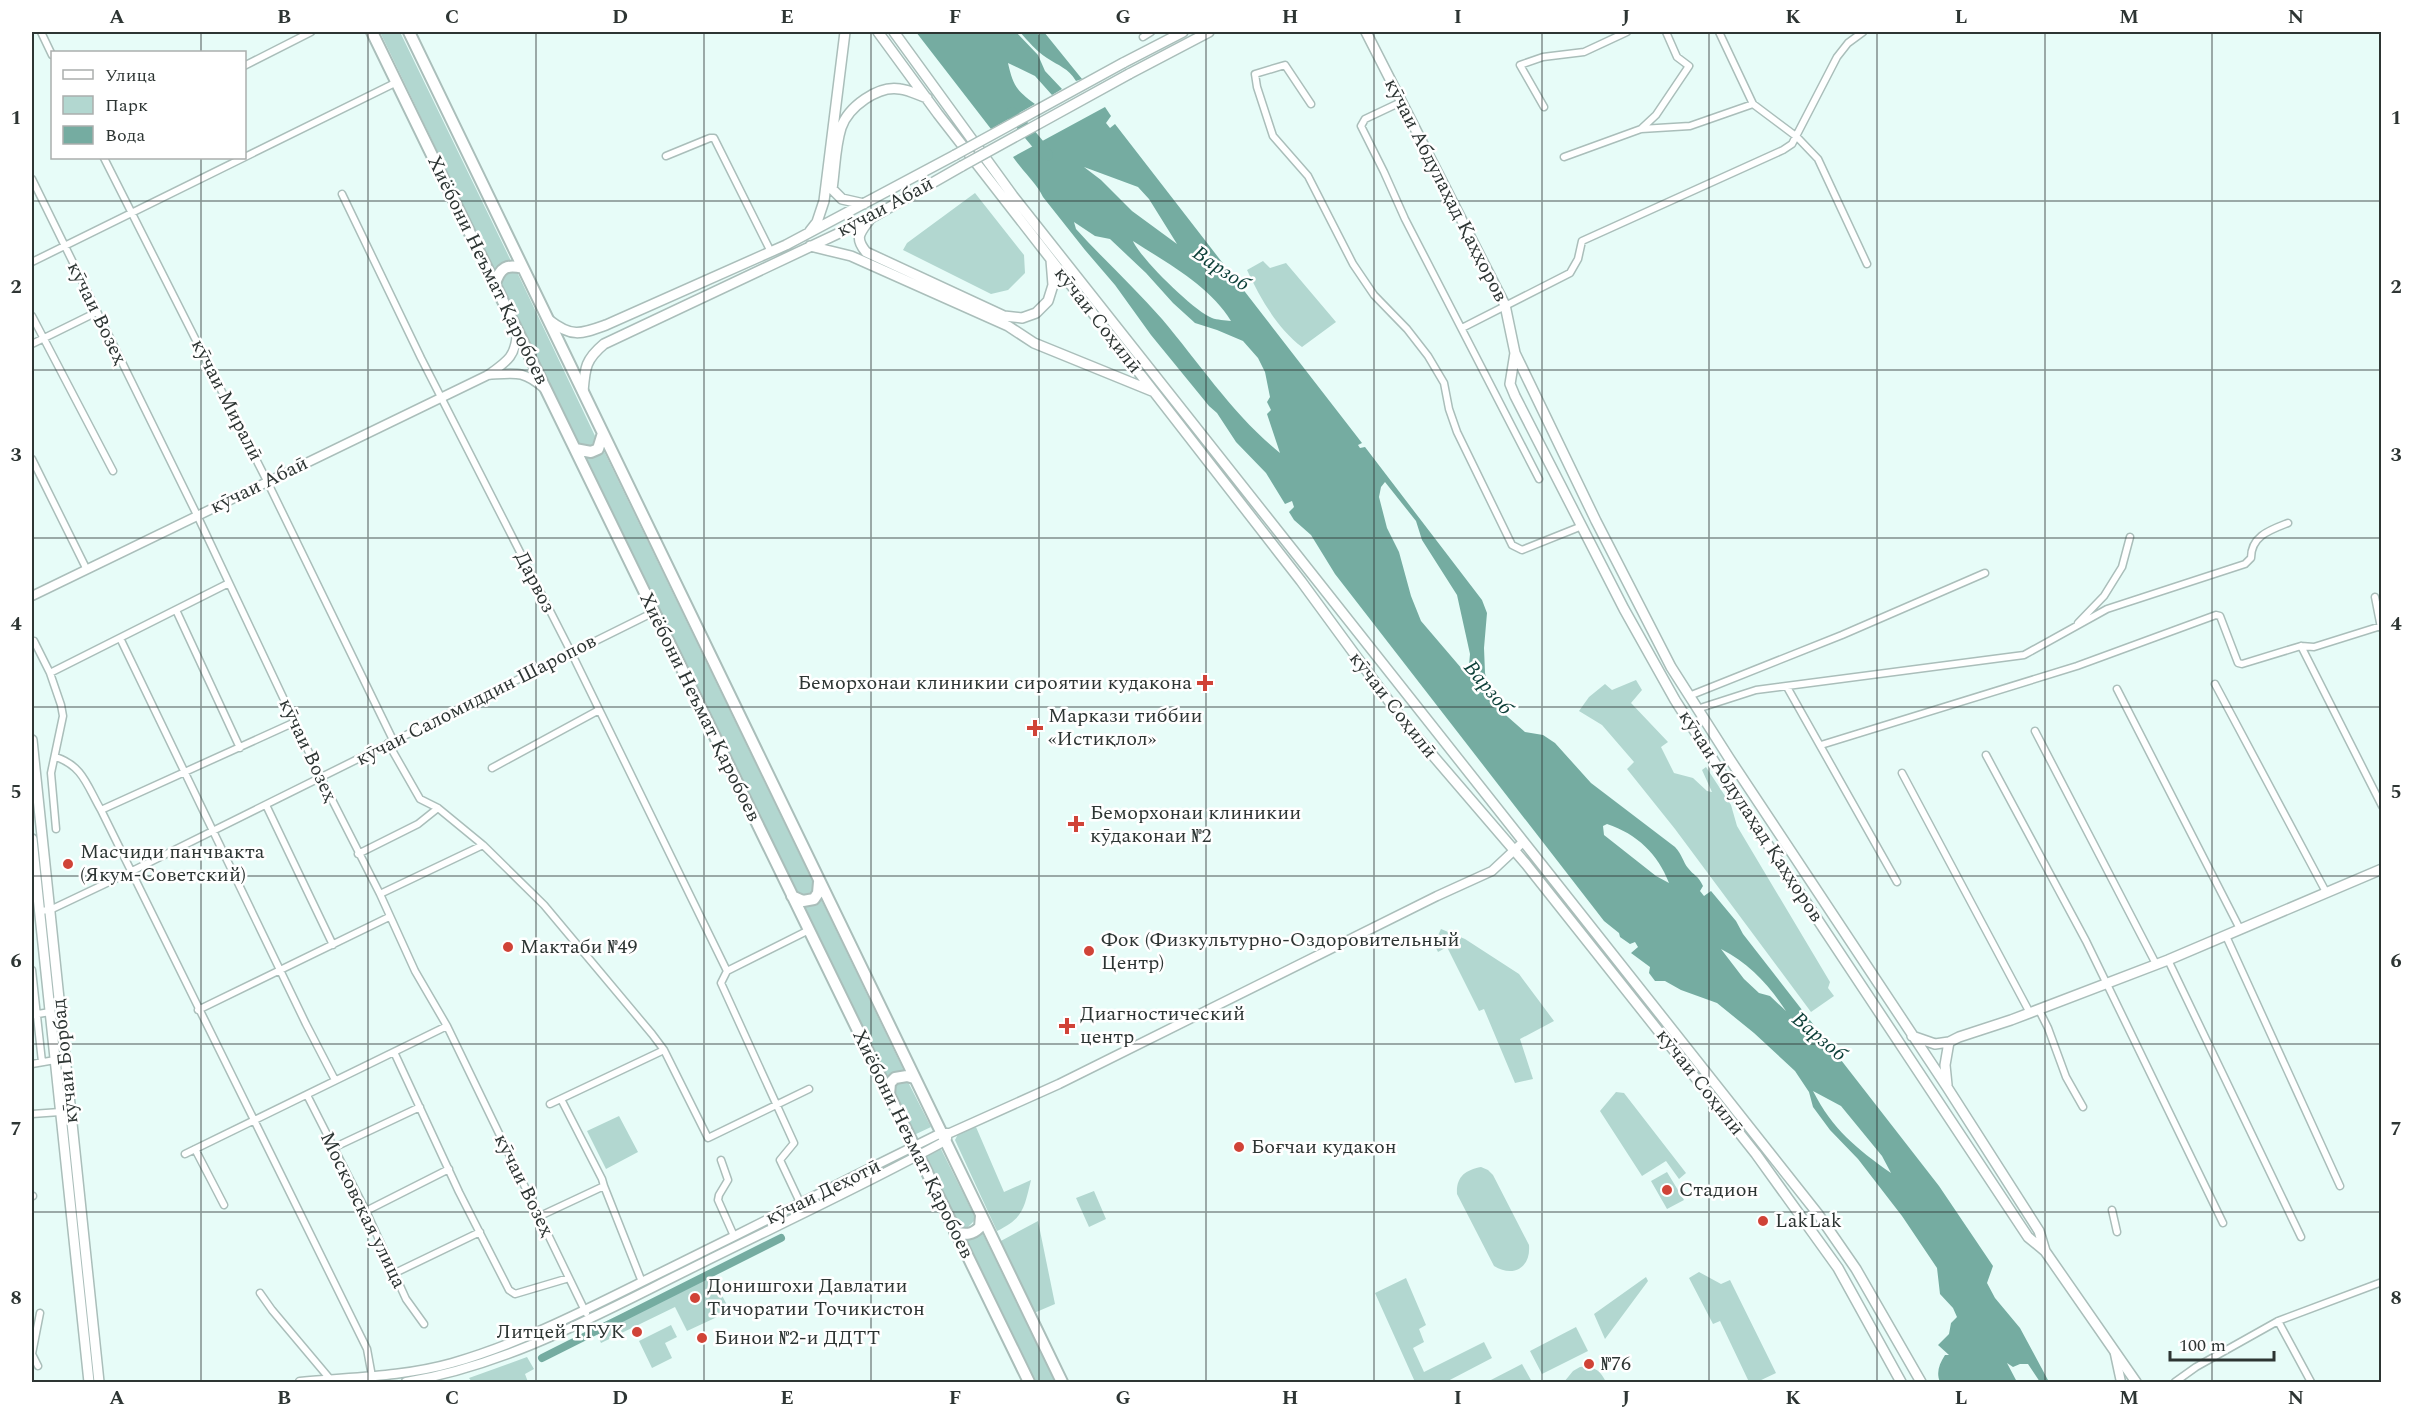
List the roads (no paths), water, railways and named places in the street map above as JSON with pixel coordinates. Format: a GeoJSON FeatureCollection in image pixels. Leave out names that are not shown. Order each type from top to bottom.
{"type":"FeatureCollection","features":[{"type":"Feature","properties":{"kind":"highway","name":"Хиёбони Неъмат Қаробоев"},"geometry":{"type":"LineString","coordinates":[[372,32],[1029,1383]]}},
{"type":"Feature","properties":{"kind":"highway","name":"Хиёбони Неъмат Қаробоев"},"geometry":{"type":"LineString","coordinates":[[409,32],[914,1078],[945,1136],[1062,1383]]}},
{"type":"Feature","properties":{"kind":"highway"},"geometry":{"type":"LineString","coordinates":[[495,284],[498,273],[507,266],[523,268]]}},
{"type":"Feature","properties":{"kind":"highway"},"geometry":{"type":"LineString","coordinates":[[575,449],[591,452],[598,449],[603,433]]}},
{"type":"Feature","properties":{"kind":"highway"},"geometry":{"type":"LineString","coordinates":[[792,896],[802,901],[814,899],[818,893],[819,880]]}},
{"type":"Feature","properties":{"kind":"highway"},"geometry":{"type":"LineString","coordinates":[[889,1095],[890,1083],[895,1077],[914,1078]]}},
{"type":"Feature","properties":{"kind":"highway"},"geometry":{"type":"LineString","coordinates":[[955,1232],[966,1235],[974,1233],[980,1227],[981,1215]]}},
{"type":"Feature","properties":{"kind":"main road"},"geometry":{"type":"LineString","coordinates":[[807,234],[818,222],[824,201],[845,32]]}},
{"type":"Feature","properties":{"kind":"main road","name":"кӯчаи Соҳилӣ"},"geometry":{"type":"LineString","coordinates":[[878,32],[1301,581],[1422,745],[1514,851],[1647,1015],[1795,1205],[1838,1268],[1903,1383]]}},
{"type":"Feature","properties":{"kind":"main road"},"geometry":{"type":"LineString","coordinates":[[894,32],[1014,196],[1818,1214],[1856,1269],[1921,1381]]}},
{"type":"Feature","properties":{"kind":"main road","name":"кӯчаи Абаӣ"},"geometry":{"type":"LineString","coordinates":[[548,318],[569,333],[584,333],[771,252],[866,204],[1183,32]]}},
{"type":"Feature","properties":{"kind":"main road","name":"кӯчаи Абаӣ"},"geometry":{"type":"LineString","coordinates":[[583,392],[585,366],[592,354],[604,344],[871,218],[1209,32]]}},
{"type":"Feature","properties":{"kind":"main road","name":"кӯчаи Абдулаҳад Қаҳҳоров"},"geometry":{"type":"LineString","coordinates":[[1366,32],[1505,305],[1515,353],[1596,521],[1671,667],[1947,1087],[2039,1231],[2045,1251]]}},
{"type":"Feature","properties":{"kind":"main road"},"geometry":{"type":"LineString","coordinates":[[866,204],[852,203],[842,199],[832,189],[842,125],[856,106],[868,97],[888,89],[898,88],[927,98]]}},
{"type":"Feature","properties":{"kind":"main road"},"geometry":{"type":"LineString","coordinates":[[871,218],[859,235],[858,243],[866,252],[1004,316],[1022,318],[1036,313],[1048,301],[1053,285],[1050,258]]}},
{"type":"Feature","properties":{"kind":"main road"},"geometry":{"type":"LineString","coordinates":[[810,246],[851,256],[1008,326],[1034,343],[1154,391]]}},
{"type":"Feature","properties":{"kind":"main road","name":"кӯчаи Абдулаҳад Қаҳҳоров"},"geometry":{"type":"LineString","coordinates":[[1515,353],[1510,384],[1659,673],[1721,774],[2028,1237],[2045,1251],[2136,1383]]}},
{"type":"Feature","properties":{"kind":"main road"},"geometry":{"type":"LineString","coordinates":[[1422,745],[1436,733]]}},
{"type":"Feature","properties":{"kind":"main road","name":"кӯчаи Борбад"},"geometry":{"type":"LineString","coordinates":[[32,740],[99,1383]]}},
{"type":"Feature","properties":{"kind":"main road","name":"кӯчаи Борбад"},"geometry":{"type":"LineString","coordinates":[[32,838],[89,1383]]}},
{"type":"Feature","properties":{"kind":"main road"},"geometry":{"type":"LineString","coordinates":[[1911,1035],[1935,1044],[1949,1042],[2035,1012],[2168,960],[2382,869]]}},
{"type":"Feature","properties":{"kind":"main road"},"geometry":{"type":"LineString","coordinates":[[1947,1087],[1945,1065],[1949,1042]]}},
{"type":"Feature","properties":{"kind":"main road"},"geometry":{"type":"LineString","coordinates":[[1903,1383],[1914,1378],[1921,1381]]}},
{"type":"Feature","properties":{"kind":"street"},"geometry":{"type":"LineString","coordinates":[[41,32],[51,53]]}},
{"type":"Feature","properties":{"kind":"street"},"geometry":{"type":"LineString","coordinates":[[246,65],[311,32]]}},
{"type":"Feature","properties":{"kind":"street"},"geometry":{"type":"LineString","coordinates":[[1143,37],[1151,32]]}},
{"type":"Feature","properties":{"kind":"street"},"geometry":{"type":"LineString","coordinates":[[1544,107],[1520,65],[1543,57],[1584,52],[1627,32]]}},
{"type":"Feature","properties":{"kind":"street"},"geometry":{"type":"LineString","coordinates":[[1641,129],[1656,115],[1689,66],[1677,57],[1666,32]]}},
{"type":"Feature","properties":{"kind":"street"},"geometry":{"type":"LineString","coordinates":[[1719,32],[1753,104],[1797,137],[1818,159],[1867,264]]}},
{"type":"Feature","properties":{"kind":"street"},"geometry":{"type":"LineString","coordinates":[[1462,328],[1570,273],[1578,259],[1582,241],[1784,150],[1797,137],[1837,57],[1848,43],[1863,32]]}},
{"type":"Feature","properties":{"kind":"street"},"geometry":{"type":"LineString","coordinates":[[1311,104],[1285,65],[1255,74],[1262,107],[1273,136],[1308,176],[1353,264],[1374,295],[1407,329],[1444,382],[1449,409],[1457,432],[1512,545],[1522,550],[1582,526]]}},
{"type":"Feature","properties":{"kind":"street"},"geometry":{"type":"LineString","coordinates":[[246,157],[397,82]]}},
{"type":"Feature","properties":{"kind":"street"},"geometry":{"type":"LineString","coordinates":[[1401,102],[1365,119],[1361,126],[1405,219],[1539,479]]}},
{"type":"Feature","properties":{"kind":"street"},"geometry":{"type":"LineString","coordinates":[[1564,157],[1641,129],[1690,126],[1753,104]]}},
{"type":"Feature","properties":{"kind":"street"},"geometry":{"type":"LineString","coordinates":[[666,156],[714,138],[771,252]]}},
{"type":"Feature","properties":{"kind":"street","name":"кӯчаи Миралӣ"},"geometry":{"type":"LineString","coordinates":[[105,159],[267,480],[420,799],[438,808],[483,844],[544,905],[664,1050],[708,1138],[775,1106]]}},
{"type":"Feature","properties":{"kind":"street"},"geometry":{"type":"LineString","coordinates":[[32,262],[242,159]]}},
{"type":"Feature","properties":{"kind":"street","name":"кӯчаи Возеҳ"},"geometry":{"type":"LineString","coordinates":[[32,179],[197,515],[415,971],[447,1026],[589,1319]]}},
{"type":"Feature","properties":{"kind":"street","name":"Дарвоз"},"geometry":{"type":"LineString","coordinates":[[342,194],[727,970]]}},
{"type":"Feature","properties":{"kind":"street"},"geometry":{"type":"LineString","coordinates":[[32,344],[97,312]]}},
{"type":"Feature","properties":{"kind":"street"},"geometry":{"type":"LineString","coordinates":[[32,316],[113,471]]}},
{"type":"Feature","properties":{"kind":"street","name":"кӯчаи Абаӣ"},"geometry":{"type":"LineString","coordinates":[[32,596],[267,480],[488,375],[512,355],[516,346],[517,329]]}},
{"type":"Feature","properties":{"kind":"street","name":"кӯчаи Абаӣ"},"geometry":{"type":"LineString","coordinates":[[488,375],[522,373],[531,377],[547,391]]}},
{"type":"Feature","properties":{"kind":"street"},"geometry":{"type":"LineString","coordinates":[[32,459],[86,568]]}},
{"type":"Feature","properties":{"kind":"street"},"geometry":{"type":"LineString","coordinates":[[1697,709],[1756,690],[2024,656],[2107,609],[2244,564],[2251,558],[2252,546],[2260,537],[2288,523]]}},
{"type":"Feature","properties":{"kind":"street"},"geometry":{"type":"LineString","coordinates":[[2074,628],[2104,596],[2122,567],[2130,537]]}},
{"type":"Feature","properties":{"kind":"street"},"geometry":{"type":"LineString","coordinates":[[1689,696],[1842,635],[1985,573]]}},
{"type":"Feature","properties":{"kind":"street"},"geometry":{"type":"LineString","coordinates":[[50,673],[229,584]]}},
{"type":"Feature","properties":{"kind":"street"},"geometry":{"type":"LineString","coordinates":[[1821,745],[2077,666],[2216,615],[2220,616],[2240,664],[2301,646],[2314,647],[2381,628],[2375,597]]}},
{"type":"Feature","properties":{"kind":"street"},"geometry":{"type":"LineString","coordinates":[[176,610],[240,748]]}},
{"type":"Feature","properties":{"kind":"street","name":"кӯчаи Саломиддин Шаропов"},"geometry":{"type":"LineString","coordinates":[[39,911],[50,910],[130,872],[654,612]]}},
{"type":"Feature","properties":{"kind":"street"},"geometry":{"type":"LineString","coordinates":[[120,638],[335,1080]]}},
{"type":"Feature","properties":{"kind":"street"},"geometry":{"type":"LineString","coordinates":[[34,641],[50,673],[62,705],[63,716],[51,773],[56,829]]}},
{"type":"Feature","properties":{"kind":"street"},"geometry":{"type":"LineString","coordinates":[[2301,646],[2382,806]]}},
{"type":"Feature","properties":{"kind":"street"},"geometry":{"type":"LineString","coordinates":[[2215,684],[2325,892]]}},
{"type":"Feature","properties":{"kind":"street"},"geometry":{"type":"LineString","coordinates":[[1787,687],[1897,882]]}},
{"type":"Feature","properties":{"kind":"street"},"geometry":{"type":"LineString","coordinates":[[2117,689],[2240,929]]}},
{"type":"Feature","properties":{"kind":"street"},"geometry":{"type":"LineString","coordinates":[[492,768],[599,710]]}},
{"type":"Feature","properties":{"kind":"street"},"geometry":{"type":"LineString","coordinates":[[101,810],[295,722]]}},
{"type":"Feature","properties":{"kind":"street"},"geometry":{"type":"LineString","coordinates":[[2035,731],[2156,964]]}},
{"type":"Feature","properties":{"kind":"street"},"geometry":{"type":"LineString","coordinates":[[1986,755],[2086,941],[2223,1223]]}},
{"type":"Feature","properties":{"kind":"street"},"geometry":{"type":"LineString","coordinates":[[56,756],[69,762],[80,771],[101,810],[367,1349],[373,1380]]}},
{"type":"Feature","properties":{"kind":"street"},"geometry":{"type":"LineString","coordinates":[[1902,772],[2035,1012],[2048,1028],[2066,1077],[2083,1107]]}},
{"type":"Feature","properties":{"kind":"street"},"geometry":{"type":"LineString","coordinates":[[266,805],[333,945]]}},
{"type":"Feature","properties":{"kind":"street"},"geometry":{"type":"LineString","coordinates":[[358,854],[418,824],[438,808]]}},
{"type":"Feature","properties":{"kind":"street","name":"кӯчаи Деҳотӣ"},"geometry":{"type":"LineString","coordinates":[[406,1383],[457,1372],[514,1353],[589,1319],[805,1213],[945,1136],[1059,1084],[1437,896],[1492,871],[1523,842]]}},
{"type":"Feature","properties":{"kind":"street"},"geometry":{"type":"LineString","coordinates":[[380,894],[483,844]]}},
{"type":"Feature","properties":{"kind":"street"},"geometry":{"type":"LineString","coordinates":[[198,1010],[389,917]]}},
{"type":"Feature","properties":{"kind":"street"},"geometry":{"type":"LineString","coordinates":[[805,1213],[780,1160],[794,1143],[775,1106],[721,983],[727,970],[809,930]]}},
{"type":"Feature","properties":{"kind":"street"},"geometry":{"type":"LineString","coordinates":[[2226,936],[2340,1186]]}},
{"type":"Feature","properties":{"kind":"street"},"geometry":{"type":"LineString","coordinates":[[2168,960],[2301,1237]]}},
{"type":"Feature","properties":{"kind":"street"},"geometry":{"type":"LineString","coordinates":[[32,970],[34,1014],[42,1062]]}},
{"type":"Feature","properties":{"kind":"street"},"geometry":{"type":"LineString","coordinates":[[34,1014],[50,1012]]}},
{"type":"Feature","properties":{"kind":"street"},"geometry":{"type":"LineString","coordinates":[[185,1154],[447,1026]]}},
{"type":"Feature","properties":{"kind":"street"},"geometry":{"type":"LineString","coordinates":[[550,1104],[664,1050]]}},
{"type":"Feature","properties":{"kind":"street"},"geometry":{"type":"LineString","coordinates":[[394,1052],[449,1169],[512,1293],[569,1278]]}},
{"type":"Feature","properties":{"kind":"street"},"geometry":{"type":"LineString","coordinates":[[32,1064],[55,1060]]}},
{"type":"Feature","properties":{"kind":"street"},"geometry":{"type":"LineString","coordinates":[[775,1106],[809,1089]]}},
{"type":"Feature","properties":{"kind":"street","name":"Московская улица"},"geometry":{"type":"LineString","coordinates":[[307,1095],[366,1211],[406,1299],[424,1324]]}},
{"type":"Feature","properties":{"kind":"street"},"geometry":{"type":"LineString","coordinates":[[561,1099],[602,1179],[642,1282]]}},
{"type":"Feature","properties":{"kind":"street"},"geometry":{"type":"LineString","coordinates":[[333,1148],[420,1107]]}},
{"type":"Feature","properties":{"kind":"street"},"geometry":{"type":"LineString","coordinates":[[32,1114],[60,1112]]}},
{"type":"Feature","properties":{"kind":"street"},"geometry":{"type":"LineString","coordinates":[[195,1149],[224,1205]]}},
{"type":"Feature","properties":{"kind":"street","name":"кӯчаи Деҳотӣ"},"geometry":{"type":"LineString","coordinates":[[300,1383],[330,1379],[373,1380],[463,1359],[528,1337],[734,1236],[916,1151]]}},
{"type":"Feature","properties":{"kind":"street"},"geometry":{"type":"LineString","coordinates":[[722,1160],[728,1180],[718,1195],[718,1200],[734,1236]]}},
{"type":"Feature","properties":{"kind":"street"},"geometry":{"type":"LineString","coordinates":[[366,1211],[449,1169]]}},
{"type":"Feature","properties":{"kind":"street"},"geometry":{"type":"LineString","coordinates":[[540,1216],[604,1186]]}},
{"type":"Feature","properties":{"kind":"street"},"geometry":{"type":"LineString","coordinates":[[2112,1210],[2117,1232]]}},
{"type":"Feature","properties":{"kind":"street"},"geometry":{"type":"LineString","coordinates":[[395,1273],[480,1232]]}},
{"type":"Feature","properties":{"kind":"street"},"geometry":{"type":"LineString","coordinates":[[2175,1383],[2196,1367],[2278,1321],[2382,1282]]}},
{"type":"Feature","properties":{"kind":"street"},"geometry":{"type":"LineString","coordinates":[[260,1293],[330,1379]]}},
{"type":"Feature","properties":{"kind":"street"},"geometry":{"type":"LineString","coordinates":[[38,1366],[32,1354],[40,1313]]}},
{"type":"Feature","properties":{"kind":"street"},"geometry":{"type":"LineString","coordinates":[[2278,1321],[2312,1383]]}},
{"type":"Feature","properties":{"kind":"street","name":"кӯчаи Абдулаҳад Қаҳҳоров"},"geometry":{"type":"LineString","coordinates":[[2113,1347],[2121,1383]]}},
{"type":"Feature","properties":{"kind":"water"},"geometry":{"type":"Polygon","coordinates":[[[916,32],[1016,32],[1038,55],[1045,71],[1062,89],[1052,95],[1035,76],[1008,63],[1017,87],[1035,104],[991,129],[916,32]]]}},
{"type":"Feature","properties":{"kind":"water"},"geometry":{"type":"Polygon","coordinates":[[[1020,32],[1035,32],[1039,35],[1039,32],[1044,32],[1082,79],[1076,81],[1066,70],[1032,46],[1020,32]]]}},
{"type":"Feature","properties":{"kind":"water"},"geometry":{"type":"Polygon","coordinates":[[[1105,107],[1111,116],[1106,123],[1110,128],[1115,124],[1362,443],[1358,445],[1360,448],[1365,447],[1482,600],[1487,613],[1484,648],[1485,673],[1489,691],[1500,710],[1525,732],[1543,735],[1555,743],[1591,783],[1675,847],[1688,868],[1701,882],[1703,886],[1700,891],[1704,896],[1711,891],[1736,921],[1743,934],[1939,1186],[1993,1266],[1987,1283],[1995,1298],[2020,1328],[2049,1382],[2040,1382],[2028,1364],[2013,1367],[2007,1363],[2017,1382],[1940,1382],[1938,1372],[1940,1365],[1945,1355],[1949,1355],[1938,1345],[1949,1334],[1951,1323],[1957,1317],[1953,1308],[1940,1294],[1937,1268],[1902,1216],[1858,1159],[1830,1130],[1813,1107],[1809,1092],[1795,1071],[1717,1003],[1681,990],[1665,981],[1655,981],[1649,973],[1650,967],[1631,953],[1638,947],[1635,942],[1630,944],[1604,921],[1335,574],[1311,535],[1294,520],[1289,512],[1294,507],[1292,501],[1285,504],[1266,473],[1236,442],[1217,413],[1151,335],[1115,285],[1013,157],[1105,107]],[[1084,167],[1101,180],[1132,211],[1177,244],[1149,199],[1138,187],[1084,167]],[[1074,222],[1076,229],[1141,296],[1248,423],[1280,453],[1267,414],[1271,410],[1267,402],[1270,397],[1265,372],[1258,358],[1243,341],[1195,323],[1110,239],[1095,236],[1074,222]],[[1133,241],[1146,259],[1193,305],[1214,319],[1231,321],[1222,308],[1200,286],[1133,241]],[[1385,482],[1381,487],[1379,497],[1387,528],[1399,552],[1411,596],[1421,621],[1468,676],[1470,654],[1457,595],[1422,540],[1416,521],[1385,482]],[[1607,824],[1603,826],[1604,835],[1656,876],[1669,883],[1659,863],[1637,839],[1607,824]],[[1721,949],[1744,979],[1759,993],[1770,996],[1786,1011],[1758,975],[1721,949]],[[1813,1091],[1829,1117],[1846,1137],[1891,1173],[1882,1156],[1841,1106],[1813,1091]]]}},
{"type":"Feature","properties":{"kind":"waterway","name":"Варзоб"},"geometry":{"type":"LineString","coordinates":[[1012,113],[1047,155]]}},
{"type":"Feature","properties":{"kind":"waterway"},"geometry":{"type":"LineString","coordinates":[[542,1358],[781,1238]]}},
{"type":"Feature","properties":{"kind":"place","name":"Беморхонаи клиникии сироятии кудакона"},"geometry":{"type":"Point","coordinates":[1205,683]}},
{"type":"Feature","properties":{"kind":"place","name":"Маркази тиббии «Истиқлол»"},"geometry":{"type":"Point","coordinates":[1035,728]}},
{"type":"Feature","properties":{"kind":"place","name":"Беморхонаи клиникии кӯдаконаи №2"},"geometry":{"type":"Point","coordinates":[1076,824]}},
{"type":"Feature","properties":{"kind":"place","name":"Масчиди панчвакта (Якум-Советский)"},"geometry":{"type":"Point","coordinates":[68,864]}},
{"type":"Feature","properties":{"kind":"place","name":"Мактаби №49"},"geometry":{"type":"Point","coordinates":[508,947]}},
{"type":"Feature","properties":{"kind":"place","name":"Фок (Физкультурно-Оздоровительный Центр)"},"geometry":{"type":"Point","coordinates":[1089,951]}},
{"type":"Feature","properties":{"kind":"place","name":"Диагностический центр"},"geometry":{"type":"Point","coordinates":[1067,1026]}},
{"type":"Feature","properties":{"kind":"place","name":"Боғчаи кудакон"},"geometry":{"type":"Point","coordinates":[1239,1147]}},
{"type":"Feature","properties":{"kind":"place","name":"Стадион"},"geometry":{"type":"Point","coordinates":[1667,1190]}},
{"type":"Feature","properties":{"kind":"place","name":"LakLak"},"geometry":{"type":"Point","coordinates":[1763,1221]}},
{"type":"Feature","properties":{"kind":"place","name":"Донишгохи Давлатии Тичоратии Точикистон"},"geometry":{"type":"Point","coordinates":[695,1298]}},
{"type":"Feature","properties":{"kind":"place","name":"Литцей ТГУК"},"geometry":{"type":"Point","coordinates":[637,1332]}},
{"type":"Feature","properties":{"kind":"place","name":"Бинои №2-и ДДТТ"},"geometry":{"type":"Point","coordinates":[702,1338]}},
{"type":"Feature","properties":{"kind":"place","name":"№76"},"geometry":{"type":"Point","coordinates":[1589,1364]}}]}
